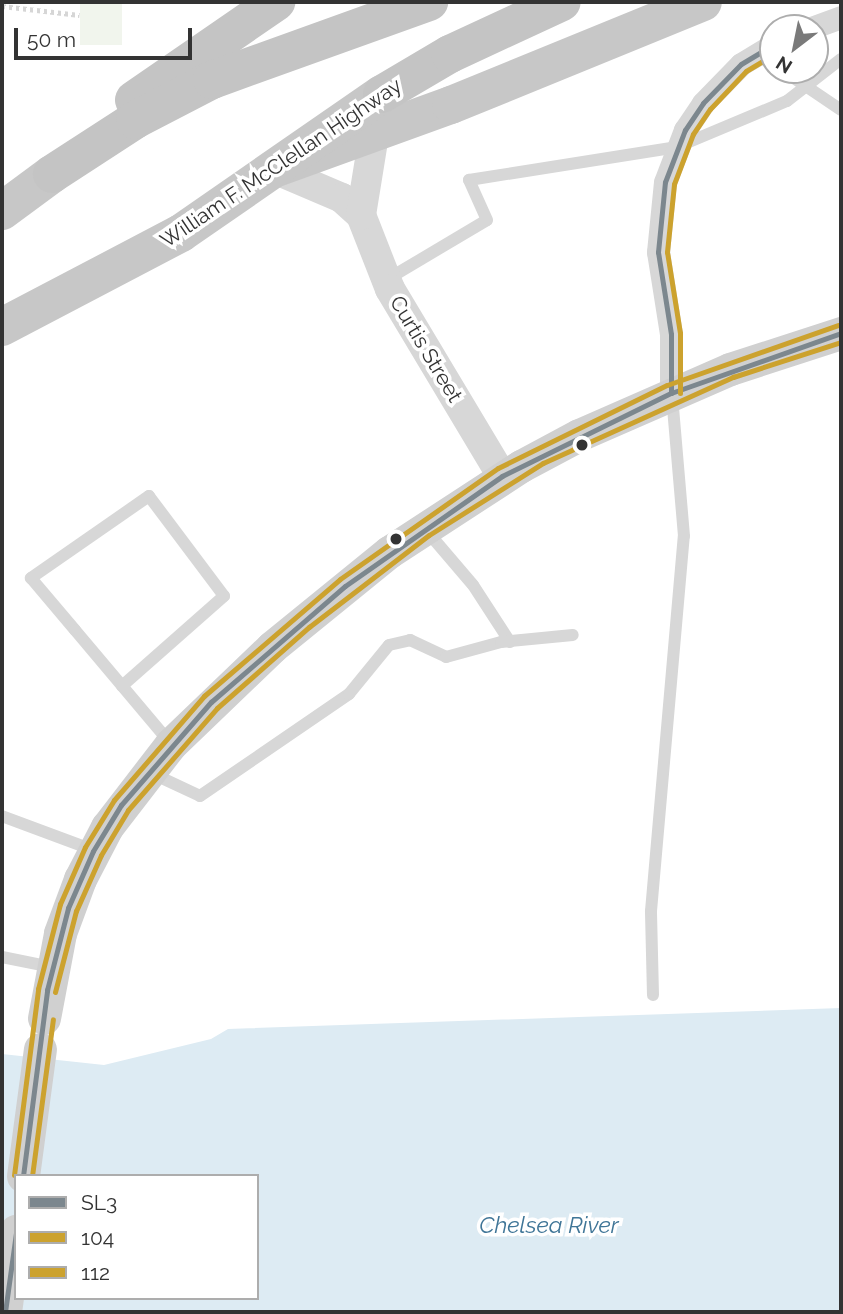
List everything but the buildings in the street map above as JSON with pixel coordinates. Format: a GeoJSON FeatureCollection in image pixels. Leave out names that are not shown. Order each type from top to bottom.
{"type":"FeatureCollection","features":[{"type":"Feature","properties":{"kind":"highway"},"geometry":{"type":"LineString","coordinates":[[52,174],[140,94],[276,2]]}},
{"type":"Feature","properties":{"kind":"highway"},"geometry":{"type":"LineString","coordinates":[[2,211],[52,174],[135,120],[212,80],[429,2]]}},
{"type":"Feature","properties":{"kind":"highway","name":"William F. McClellan Highway"},"geometry":{"type":"LineString","coordinates":[[2,327],[144,255],[382,94],[460,49],[562,2]]}},
{"type":"Feature","properties":{"kind":"highway"},"geometry":{"type":"LineString","coordinates":[[274,169],[374,133],[703,2]]}},
{"type":"Feature","properties":{"kind":"main road"},"geometry":{"type":"LineString","coordinates":[[23,1174],[46,1006],[68,908],[93,850],[148,771],[171,744],[272,647],[424,528],[502,476],[671,393],[841,333]]}},
{"type":"Feature","properties":{"kind":"main road"},"geometry":{"type":"LineString","coordinates":[[5,1312],[14,1246]]}},
{"type":"Feature","properties":{"kind":"street"},"geometry":{"type":"LineString","coordinates":[[671,393],[671,334],[657,234],[660,200],[677,147],[715,89],[759,60]]}},
{"type":"Feature","properties":{"kind":"street","name":"Curtis Street"},"geometry":{"type":"LineString","coordinates":[[382,94],[361,215],[384,276],[502,476]]}},
{"type":"Feature","properties":{"kind":"street"},"geometry":{"type":"LineString","coordinates":[[274,169],[332,193],[361,215]]}},
{"type":"Feature","properties":{"kind":"lane"},"geometry":{"type":"LineString","coordinates":[[384,276],[486,220],[469,180],[677,147],[765,112],[807,87],[841,59]]}},
{"type":"Feature","properties":{"kind":"lane"},"geometry":{"type":"LineString","coordinates":[[803,84],[841,110]]}},
{"type":"Feature","properties":{"kind":"lane"},"geometry":{"type":"LineString","coordinates":[[653,995],[651,911],[684,536],[671,393]]}},
{"type":"Feature","properties":{"kind":"lane"},"geometry":{"type":"LineString","coordinates":[[122,686],[224,596],[149,496],[31,578],[122,686],[171,744]]}},
{"type":"Feature","properties":{"kind":"lane"},"geometry":{"type":"LineString","coordinates":[[424,528],[474,585],[510,642]]}},
{"type":"Feature","properties":{"kind":"lane"},"geometry":{"type":"LineString","coordinates":[[148,771],[200,796],[349,694],[389,645],[410,639],[446,657],[510,642],[573,635]]}},
{"type":"Feature","properties":{"kind":"lane"},"geometry":{"type":"LineString","coordinates":[[2,816],[93,850]]}},
{"type":"Feature","properties":{"kind":"lane"},"geometry":{"type":"LineString","coordinates":[[2,957],[46,1006]]}},
{"type":"Feature","properties":{"kind":"path"},"geometry":{"type":"LineString","coordinates":[[2,6],[79,15]]}},
{"type":"Feature","properties":{"kind":"shaded area"},"geometry":{"type":"Polygon","coordinates":[[[80,2],[122,2],[122,45],[80,45],[80,2]]]}},
{"type":"Feature","properties":{"kind":"water","name":"Chelsea River"},"geometry":{"type":"Polygon","coordinates":[[[841,1008],[841,1312],[2,1312],[2,1054],[104,1065],[211,1039],[228,1029],[841,1008]]]}},
{"type":"Feature","properties":{"kind":"transit line","name":"SL3"},"geometry":{"type":"LineString","coordinates":[[671,393],[671,334],[658,252],[665,182],[685,130],[703,103],[741,64],[759,53]]}},
{"type":"Feature","properties":{"kind":"transit line","name":"104"},"geometry":{"type":"LineString","coordinates":[[680,393],[680,333],[667,252],[674,184],[693,134],[710,109],[746,71],[759,63]]}},
{"type":"Feature","properties":{"kind":"transit line","name":"112"},"geometry":{"type":"LineString","coordinates":[[14,1174],[38,989],[60,904],[85,847],[114,800],[204,696],[340,579],[498,468],[667,385],[838,325]]}},
{"type":"Feature","properties":{"kind":"transit line","name":"SL3"},"geometry":{"type":"LineString","coordinates":[[23,1174],[47,990],[68,908],[93,851],[121,805],[211,702],[345,586],[502,476],[671,393],[841,333]]}},
{"type":"Feature","properties":{"kind":"transit line","name":"104"},"geometry":{"type":"LineString","coordinates":[[55,992],[76,911],[101,855],[128,810],[217,708],[309,627],[429,535],[543,463],[733,377],[841,342]]}},
{"type":"Feature","properties":{"kind":"transit line","name":"104"},"geometry":{"type":"LineString","coordinates":[[32,1174],[53,1019]]}},
{"type":"Feature","properties":{"kind":"transit line","name":"SL3"},"geometry":{"type":"LineString","coordinates":[[5,1312],[14,1247]]}}]}
